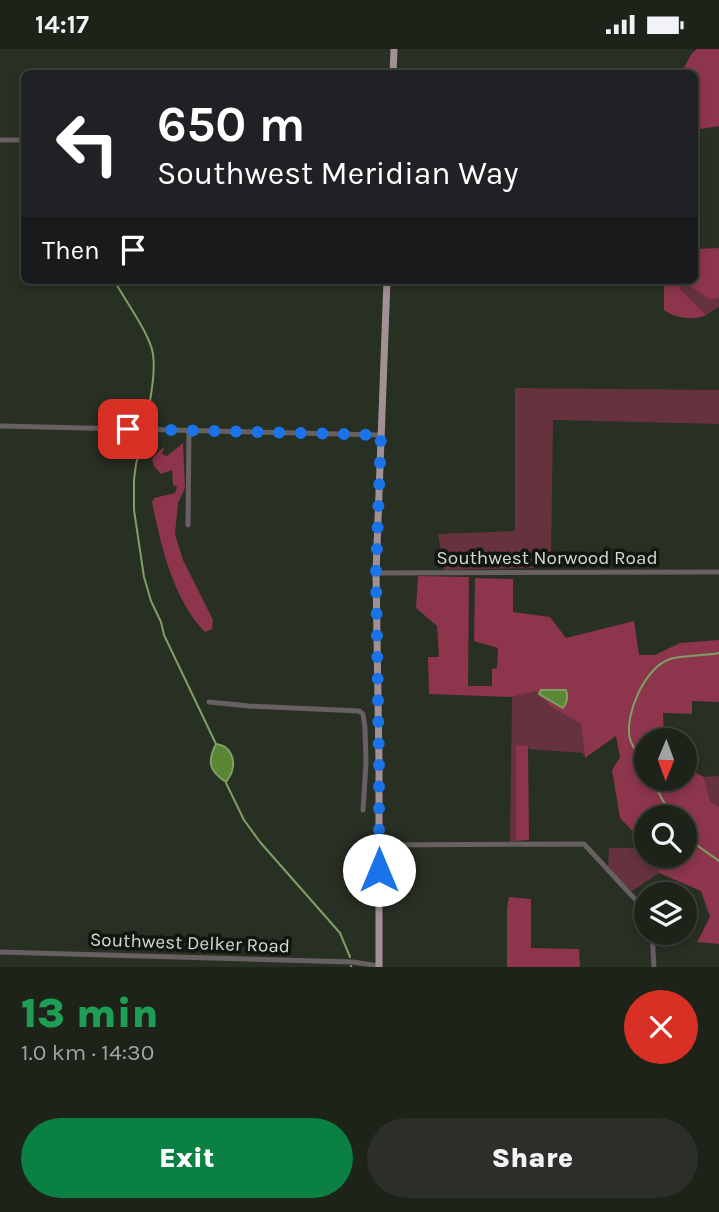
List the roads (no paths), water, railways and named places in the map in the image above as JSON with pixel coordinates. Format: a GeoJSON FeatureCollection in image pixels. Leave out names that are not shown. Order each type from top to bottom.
{"type":"FeatureCollection","features":[{"type":"Feature","properties":{"kind":"main road"},"geometry":{"type":"LineString","coordinates":[[393,70],[394,49]]}},
{"type":"Feature","properties":{"kind":"main road"},"geometry":{"type":"LineString","coordinates":[[379,967],[376,573],[387,284]]}},
{"type":"Feature","properties":{"kind":"street"},"geometry":{"type":"LineString","coordinates":[[0,140],[21,140]]}},
{"type":"Feature","properties":{"kind":"street"},"geometry":{"type":"LineString","coordinates":[[0,426],[381,435]]}},
{"type":"Feature","properties":{"kind":"street"},"geometry":{"type":"LineString","coordinates":[[188,525],[189,431]]}},
{"type":"Feature","properties":{"kind":"street","name":"Southwest Norwood Road"},"geometry":{"type":"LineString","coordinates":[[376,573],[719,572]]}},
{"type":"Feature","properties":{"kind":"street"},"geometry":{"type":"LineString","coordinates":[[209,702],[359,711],[365,720],[363,810]]}},
{"type":"Feature","properties":{"kind":"street"},"geometry":{"type":"LineString","coordinates":[[366,762],[379,763]]}},
{"type":"Feature","properties":{"kind":"street"},"geometry":{"type":"LineString","coordinates":[[379,845],[583,844],[634,899]]}},
{"type":"Feature","properties":{"kind":"street"},"geometry":{"type":"LineString","coordinates":[[653,945],[654,967]]}},
{"type":"Feature","properties":{"kind":"street","name":"Southwest Delker Road"},"geometry":{"type":"LineString","coordinates":[[0,952],[341,962],[379,967]]}},
{"type":"Feature","properties":{"kind":"waterway"},"geometry":{"type":"LineString","coordinates":[[116,284],[142,327],[153,354],[153,380],[146,426]]}},
{"type":"Feature","properties":{"kind":"waterway"},"geometry":{"type":"LineString","coordinates":[[146,431],[134,480],[134,510],[144,577],[164,635],[216,744]]}},
{"type":"Feature","properties":{"kind":"waterway"},"geometry":{"type":"LineString","coordinates":[[634,748],[630,739],[630,717],[638,693],[652,671],[670,659],[719,653]]}},
{"type":"Feature","properties":{"kind":"waterway"},"geometry":{"type":"LineString","coordinates":[[226,783],[244,820],[340,933],[350,957]]}},
{"type":"Feature","properties":{"kind":"waterway"},"geometry":{"type":"LineString","coordinates":[[658,791],[666,805]]}},
{"type":"Feature","properties":{"kind":"waterway"},"geometry":{"type":"LineString","coordinates":[[697,845],[719,861]]}}]}
